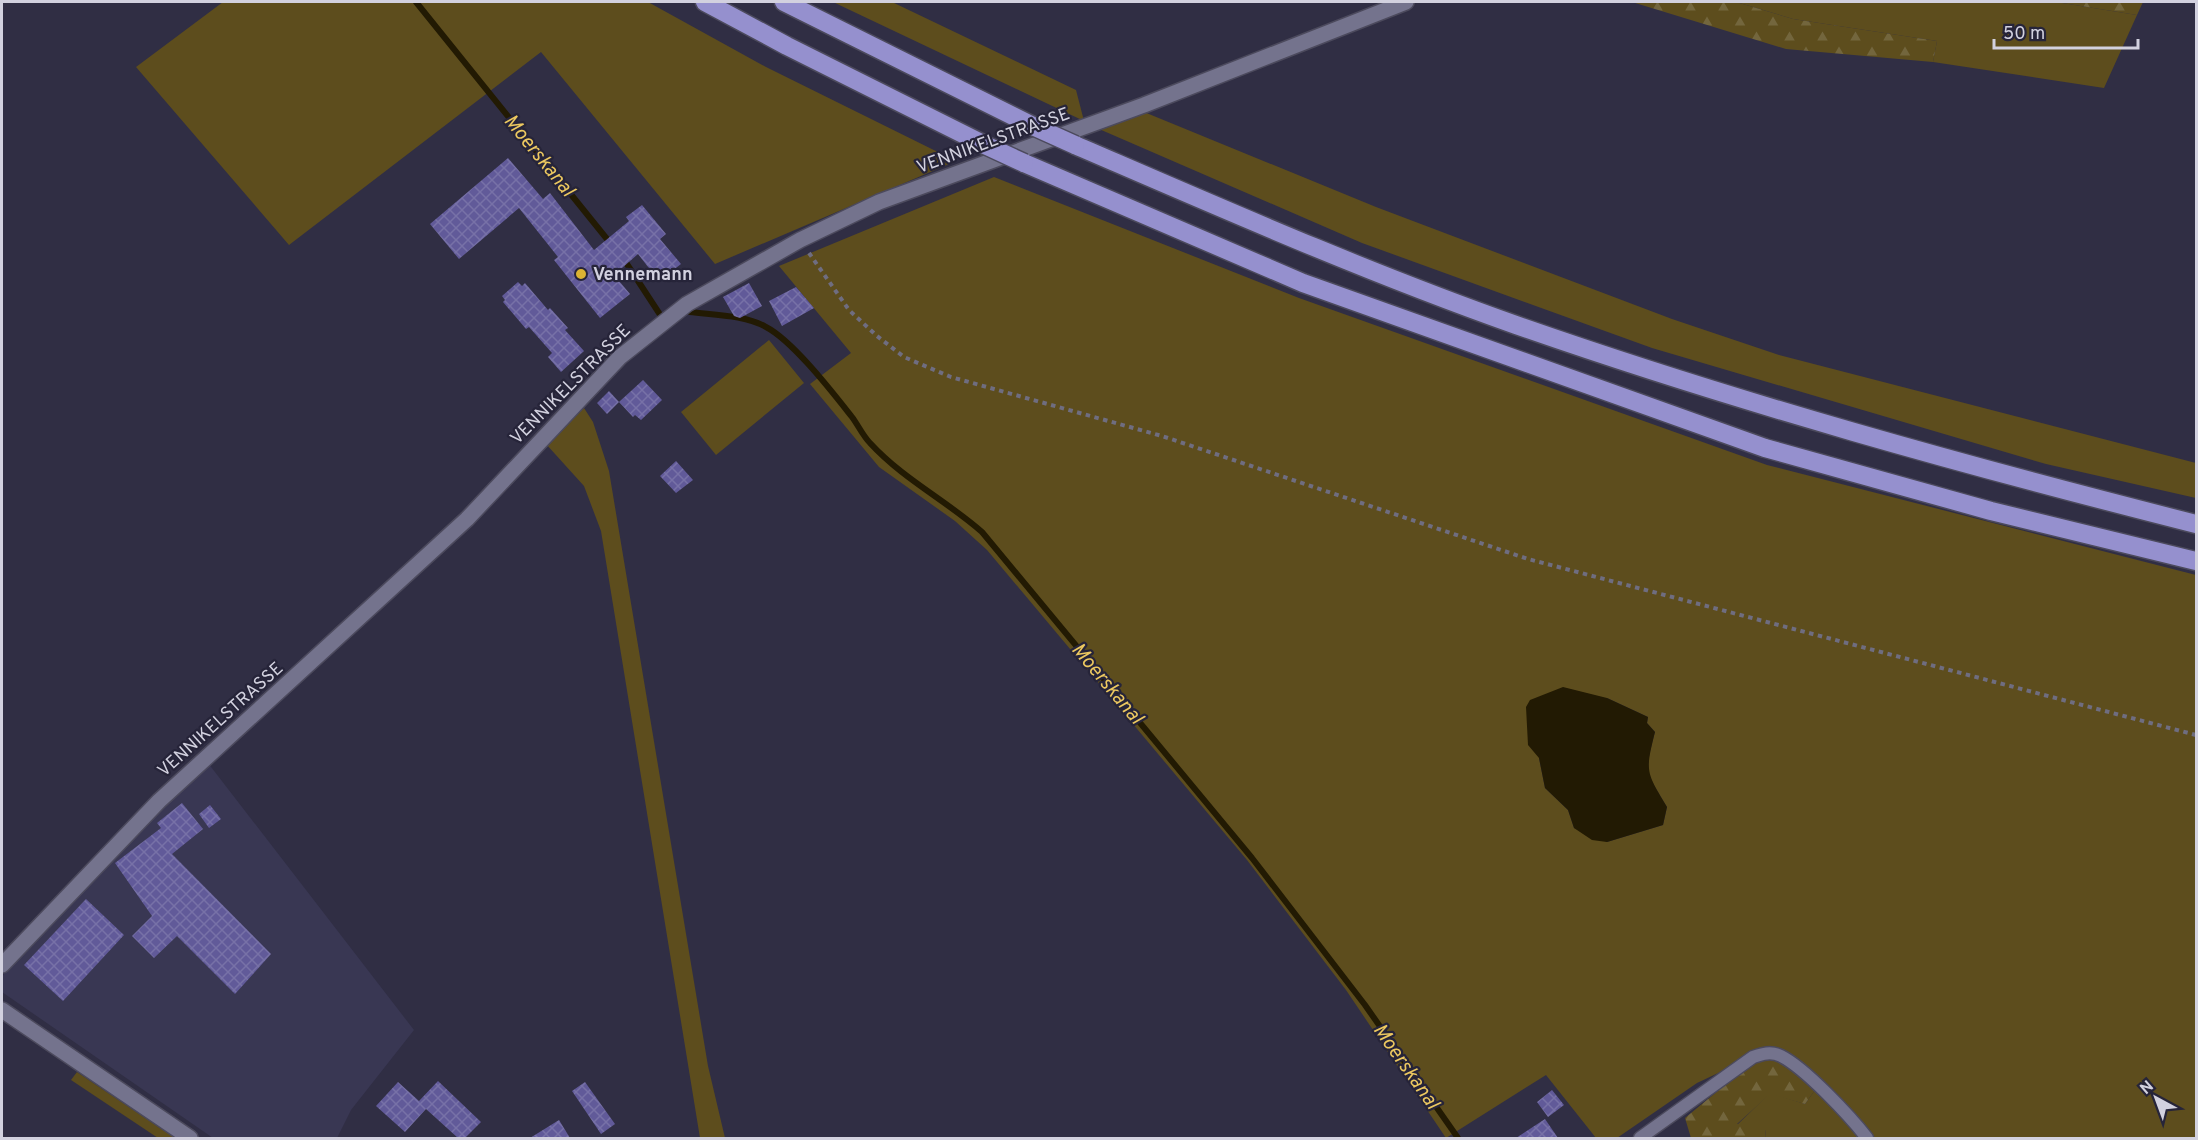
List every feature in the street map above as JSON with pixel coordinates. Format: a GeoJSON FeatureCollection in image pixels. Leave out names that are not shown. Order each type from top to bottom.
{"type":"FeatureCollection","features":[{"type":"Feature","properties":{"kind":"highway"},"geometry":{"type":"LineString","coordinates":[[705,2],[985,145],[1303,283],[1765,448],[1991,511],[2196,561]]}},
{"type":"Feature","properties":{"kind":"highway"},"geometry":{"type":"LineString","coordinates":[[784,2],[1075,145],[1320,250],[1515,325],[1759,405],[1987,471],[2196,524]]}},
{"type":"Feature","properties":{"kind":"street","name":"VENNIKELSTRASSE"},"geometry":{"type":"LineString","coordinates":[[2,965],[159,801],[467,519],[620,357],[687,304],[800,240],[879,202],[1144,105],[1406,2]]}},
{"type":"Feature","properties":{"kind":"street"},"geometry":{"type":"LineString","coordinates":[[2,1010],[190,1138]]}},
{"type":"Feature","properties":{"kind":"lane"},"geometry":{"type":"LineString","coordinates":[[1640,1138],[1753,1057],[1772,1053],[1790,1062],[1828,1095],[1867,1138]]}},
{"type":"Feature","properties":{"kind":"path"},"geometry":{"type":"LineString","coordinates":[[800,240],[849,310],[876,336],[904,357],[951,377],[1162,436],[1528,559],[2196,735]]}},
{"type":"Feature","properties":{"kind":"shaded area"},"geometry":{"type":"Polygon","coordinates":[[[1563,687],[1607,698],[1648,717],[1647,723],[1655,732],[1649,771],[1667,807],[1663,825],[1607,842],[1592,840],[1574,828],[1568,810],[1545,788],[1539,758],[1528,745],[1526,707],[1530,700],[1563,687]]]}},
{"type":"Feature","properties":{"kind":"shaded area"},"geometry":{"type":"Polygon","coordinates":[[[208,763],[414,1030],[351,1110],[337,1138],[213,1138],[2,992],[2,978],[5,971],[105,864],[208,763]]]}},
{"type":"Feature","properties":{"kind":"green space"},"geometry":{"type":"Polygon","coordinates":[[[223,2],[648,2],[766,67],[956,161],[715,264],[541,52],[289,245],[136,67],[223,2]]]}},
{"type":"Feature","properties":{"kind":"green space"},"geometry":{"type":"Polygon","coordinates":[[[833,2],[892,2],[1076,90],[1084,121],[833,2]]]}},
{"type":"Feature","properties":{"kind":"green space"},"geometry":{"type":"Polygon","coordinates":[[[1632,2],[1736,2],[1793,19],[1937,41],[1933,62],[1786,49],[1632,2]]]}},
{"type":"Feature","properties":{"kind":"green space"},"geometry":{"type":"Polygon","coordinates":[[[1736,2],[2056,2],[2137,15],[2104,88],[1933,62],[1937,41],[1793,19],[1736,2]]]}},
{"type":"Feature","properties":{"kind":"green space"},"geometry":{"type":"Polygon","coordinates":[[[2056,2],[2143,2],[2137,15],[2056,2]]]}},
{"type":"Feature","properties":{"kind":"green space"},"geometry":{"type":"Polygon","coordinates":[[[1144,112],[1376,207],[1672,319],[1779,355],[2196,463],[2196,498],[2046,464],[1652,348],[1362,243],[1099,129],[1144,112]]]}},
{"type":"Feature","properties":{"kind":"green space"},"geometry":{"type":"Polygon","coordinates":[[[994,177],[1299,298],[1767,465],[2196,575],[2196,1138],[1875,1138],[1841,1100],[1784,1052],[1731,1067],[1697,1083],[1617,1138],[1596,1138],[1546,1075],[1446,1138],[1346,990],[1247,860],[987,550],[955,521],[879,467],[810,384],[851,353],[779,266],[994,177]],[[1607,698],[1539,758],[1545,788],[1568,810],[1574,828],[1607,842],[1663,825],[1667,807],[1654,786],[1648,764],[1655,732],[1647,723],[1648,717],[1607,698]]]}},
{"type":"Feature","properties":{"kind":"green space"},"geometry":{"type":"Polygon","coordinates":[[[769,340],[804,383],[716,455],[681,412],[769,340]]]}},
{"type":"Feature","properties":{"kind":"green space"},"geometry":{"type":"Polygon","coordinates":[[[584,408],[593,422],[609,471],[708,1066],[725,1138],[700,1138],[601,531],[584,486],[546,444],[584,408]]]}},
{"type":"Feature","properties":{"kind":"green space"},"geometry":{"type":"Polygon","coordinates":[[[1771,1057],[1786,1065],[1815,1090],[1805,1104],[1770,1094],[1737,1124],[1766,1129],[1765,1138],[1691,1138],[1685,1118],[1754,1061],[1771,1057]]]}},
{"type":"Feature","properties":{"kind":"green space"},"geometry":{"type":"Polygon","coordinates":[[[77,1072],[175,1138],[158,1138],[71,1080],[77,1072]]]}},
{"type":"Feature","properties":{"kind":"green space"},"geometry":{"type":"Polygon","coordinates":[[[1815,1090],[1860,1138],[1765,1138],[1766,1130],[1737,1125],[1770,1093],[1805,1104],[1815,1090]]]}},
{"type":"Feature","properties":{"kind":"building"},"geometry":{"type":"Polygon","coordinates":[[[508,158],[543,199],[550,193],[594,250],[629,221],[626,217],[642,205],[666,234],[660,239],[681,264],[659,281],[638,254],[614,275],[630,294],[600,318],[554,260],[558,257],[519,208],[459,259],[430,224],[508,158]]]}},
{"type":"Feature","properties":{"kind":"building"},"geometry":{"type":"Polygon","coordinates":[[[518,282],[522,286],[525,283],[548,310],[550,308],[568,328],[565,330],[584,351],[561,372],[548,357],[552,353],[529,327],[526,329],[503,302],[505,300],[502,296],[518,282]]]}},
{"type":"Feature","properties":{"kind":"building"},"geometry":{"type":"Polygon","coordinates":[[[749,283],[762,306],[740,318],[734,316],[723,297],[749,283]]]}},
{"type":"Feature","properties":{"kind":"building"},"geometry":{"type":"Polygon","coordinates":[[[796,287],[814,308],[782,326],[769,301],[796,287]]]}},
{"type":"Feature","properties":{"kind":"building"},"geometry":{"type":"Polygon","coordinates":[[[643,380],[662,400],[641,420],[635,415],[633,417],[619,402],[643,380]]]}},
{"type":"Feature","properties":{"kind":"building"},"geometry":{"type":"Polygon","coordinates":[[[609,391],[619,402],[607,414],[597,403],[609,391]]]}},
{"type":"Feature","properties":{"kind":"building"},"geometry":{"type":"Polygon","coordinates":[[[676,461],[693,480],[676,493],[660,476],[676,461]]]}},
{"type":"Feature","properties":{"kind":"building"},"geometry":{"type":"Polygon","coordinates":[[[182,803],[203,829],[172,854],[271,954],[235,994],[177,936],[154,958],[132,936],[152,916],[115,863],[161,828],[157,823],[182,803]]]}},
{"type":"Feature","properties":{"kind":"building"},"geometry":{"type":"Polygon","coordinates":[[[210,805],[221,819],[209,828],[199,814],[210,805]]]}},
{"type":"Feature","properties":{"kind":"building"},"geometry":{"type":"Polygon","coordinates":[[[86,899],[124,935],[63,1001],[24,965],[86,899]]]}},
{"type":"Feature","properties":{"kind":"building"},"geometry":{"type":"Polygon","coordinates":[[[438,1081],[481,1122],[465,1138],[458,1138],[426,1109],[405,1132],[376,1106],[398,1082],[419,1101],[438,1081]]]}},
{"type":"Feature","properties":{"kind":"building"},"geometry":{"type":"Polygon","coordinates":[[[585,1082],[615,1124],[601,1134],[572,1091],[585,1082]]]}},
{"type":"Feature","properties":{"kind":"building"},"geometry":{"type":"Polygon","coordinates":[[[1552,1090],[1564,1105],[1548,1117],[1537,1102],[1552,1090]]]}},
{"type":"Feature","properties":{"kind":"building"},"geometry":{"type":"Polygon","coordinates":[[[1545,1119],[1558,1138],[1516,1138],[1545,1119]]]}},
{"type":"Feature","properties":{"kind":"building"},"geometry":{"type":"Polygon","coordinates":[[[559,1120],[570,1138],[530,1138],[559,1120]]]}},
{"type":"Feature","properties":{"kind":"waterway","name":"Moerskanal"},"geometry":{"type":"LineString","coordinates":[[416,2],[611,244]]}},
{"type":"Feature","properties":{"kind":"waterway","name":"Moerskanal"},"geometry":{"type":"LineString","coordinates":[[623,258],[659,313]]}},
{"type":"Feature","properties":{"kind":"waterway","name":"Moerskanal"},"geometry":{"type":"LineString","coordinates":[[690,312],[749,320],[777,334],[812,368],[852,417],[867,440],[883,456],[982,532],[1252,858],[1365,1005],[1458,1138]]}},
{"type":"Feature","properties":{"kind":"place","name":"Vennemann"},"geometry":{"type":"Point","coordinates":[581,274]}}]}
